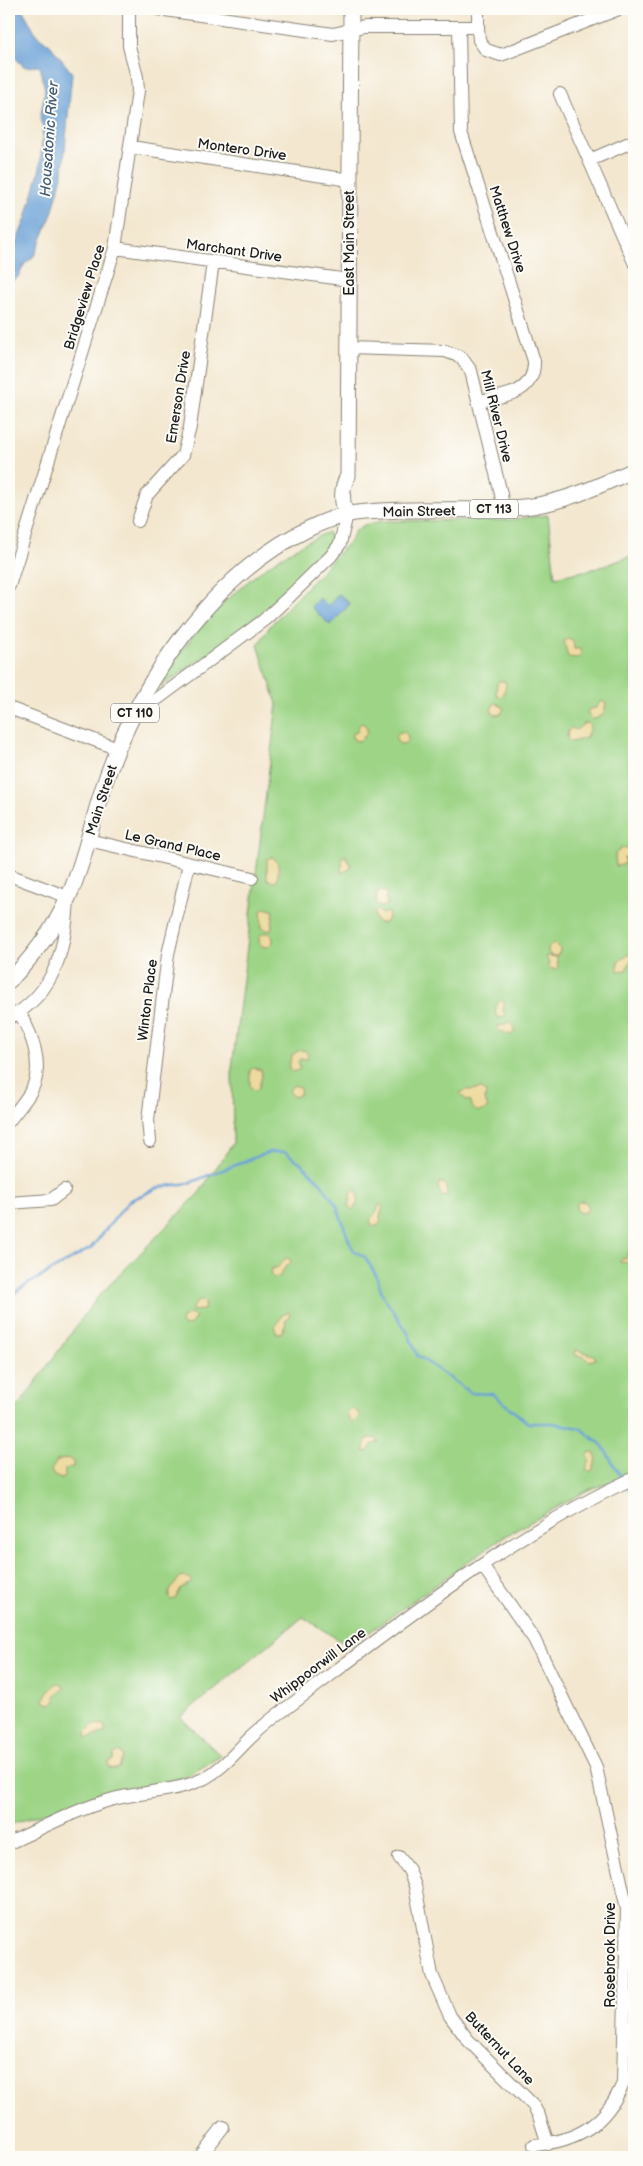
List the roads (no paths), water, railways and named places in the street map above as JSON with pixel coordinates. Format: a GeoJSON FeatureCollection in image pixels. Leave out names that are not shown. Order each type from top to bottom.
{"type":"FeatureCollection","features":[{"type":"Feature","properties":{"kind":"main road","name":"East Main Street"},"geometry":{"type":"LineString","coordinates":[[347,514],[343,504],[344,487],[348,476],[351,9]]}},
{"type":"Feature","properties":{"kind":"main road","name":"Main Street"},"geometry":{"type":"LineString","coordinates":[[9,981],[22,968],[45,938],[68,897],[88,840],[104,785],[118,749],[161,667],[184,635],[249,567],[276,546],[290,538],[325,521],[347,514],[400,510],[503,509],[527,506],[567,498],[634,470]]}},
{"type":"Feature","properties":{"kind":"street","name":"Bridgeview Place"},"geometry":{"type":"LineString","coordinates":[[9,586],[115,248],[138,91],[129,46],[129,9]]}},
{"type":"Feature","properties":{"kind":"street"},"geometry":{"type":"LineString","coordinates":[[158,9],[333,34],[364,27],[478,27]]}},
{"type":"Feature","properties":{"kind":"street"},"geometry":{"type":"LineString","coordinates":[[478,9],[479,40],[486,50],[501,54],[619,9]]}},
{"type":"Feature","properties":{"kind":"street","name":"Matthew Drive"},"geometry":{"type":"LineString","coordinates":[[458,28],[461,132],[534,361],[533,376],[523,388],[514,393],[479,401]]}},
{"type":"Feature","properties":{"kind":"street"},"geometry":{"type":"LineString","coordinates":[[560,94],[634,262]]}},
{"type":"Feature","properties":{"kind":"street"},"geometry":{"type":"LineString","coordinates":[[590,160],[634,140]]}},
{"type":"Feature","properties":{"kind":"street","name":"Montero Drive"},"geometry":{"type":"LineString","coordinates":[[131,148],[350,180]]}},
{"type":"Feature","properties":{"kind":"street","name":"Marchant Drive"},"geometry":{"type":"LineString","coordinates":[[115,248],[349,280]]}},
{"type":"Feature","properties":{"kind":"street","name":"Emerson Drive"},"geometry":{"type":"LineString","coordinates":[[138,521],[148,495],[179,461],[186,449],[213,262]]}},
{"type":"Feature","properties":{"kind":"street","name":"Mill River Drive"},"geometry":{"type":"LineString","coordinates":[[348,348],[453,352],[467,363],[479,401],[503,509]]}},
{"type":"Feature","properties":{"kind":"street"},"geometry":{"type":"LineString","coordinates":[[139,706],[156,700],[264,620],[290,596],[331,556],[340,544],[347,514]]}},
{"type":"Feature","properties":{"kind":"street"},"geometry":{"type":"LineString","coordinates":[[9,708],[118,749]]}},
{"type":"Feature","properties":{"kind":"street","name":"Le Grand Place"},"geometry":{"type":"LineString","coordinates":[[88,840],[252,878]]}},
{"type":"Feature","properties":{"kind":"street","name":"Winton Place"},"geometry":{"type":"LineString","coordinates":[[150,1141],[148,1120],[168,954],[189,864]]}},
{"type":"Feature","properties":{"kind":"street"},"geometry":{"type":"LineString","coordinates":[[9,875],[68,897]]}},
{"type":"Feature","properties":{"kind":"street","name":"Main Street"},"geometry":{"type":"LineString","coordinates":[[14,1015],[39,993],[59,959],[67,928],[68,897]]}},
{"type":"Feature","properties":{"kind":"street"},"geometry":{"type":"LineString","coordinates":[[9,1121],[31,1090],[37,1072],[35,1050],[27,1026],[14,1015]]}},
{"type":"Feature","properties":{"kind":"street"},"geometry":{"type":"LineString","coordinates":[[9,1203],[51,1200],[64,1190]]}},
{"type":"Feature","properties":{"kind":"street","name":"Whippoorwill Lane"},"geometry":{"type":"LineString","coordinates":[[9,1843],[92,1806],[111,1800],[187,1785],[204,1778],[226,1762],[280,1713],[394,1627],[482,1565],[560,1517],[634,1478]]}},
{"type":"Feature","properties":{"kind":"street","name":"Rosebrook Drive"},"geometry":{"type":"LineString","coordinates":[[482,1565],[526,1626],[593,1758],[604,1800],[627,1909],[623,2083],[610,2108],[592,2126],[567,2140],[534,2145]]}},
{"type":"Feature","properties":{"kind":"street","name":"Butternut Lane"},"geometry":{"type":"LineString","coordinates":[[399,1857],[409,1870],[416,1886],[428,1956],[440,1996],[462,2032],[533,2105],[540,2116],[548,2144]]}},
{"type":"Feature","properties":{"kind":"street"},"geometry":{"type":"LineString","coordinates":[[200,2157],[223,2127]]}},
{"type":"Feature","properties":{"kind":"water","name":"Housatonic River"},"geometry":{"type":"Polygon","coordinates":[[[9,9],[22,9],[37,35],[50,45],[72,73],[63,172],[52,214],[34,256],[24,265],[18,277],[9,283],[9,251],[16,243],[26,218],[40,168],[43,127],[40,119],[45,90],[40,66],[25,67],[18,61],[10,48],[8,34],[9,9]]]}},
{"type":"Feature","properties":{"kind":"water"},"geometry":{"type":"Polygon","coordinates":[[[339,594],[350,604],[330,625],[311,607],[319,598],[328,606],[339,594]]]}},
{"type":"Feature","properties":{"kind":"waterway"},"geometry":{"type":"LineString","coordinates":[[9,1298],[18,1290],[91,1248],[129,1201],[160,1187],[189,1183],[269,1152],[285,1152],[301,1163],[320,1182],[337,1206],[354,1251],[365,1257],[376,1275],[383,1296],[408,1333],[417,1355],[471,1393],[493,1394],[528,1423],[552,1423],[580,1428],[602,1445],[623,1480]]}},
{"type":"Feature","properties":{"kind":"waterway"},"geometry":{"type":"LineString","coordinates":[[627,1487],[634,1495]]}}]}
